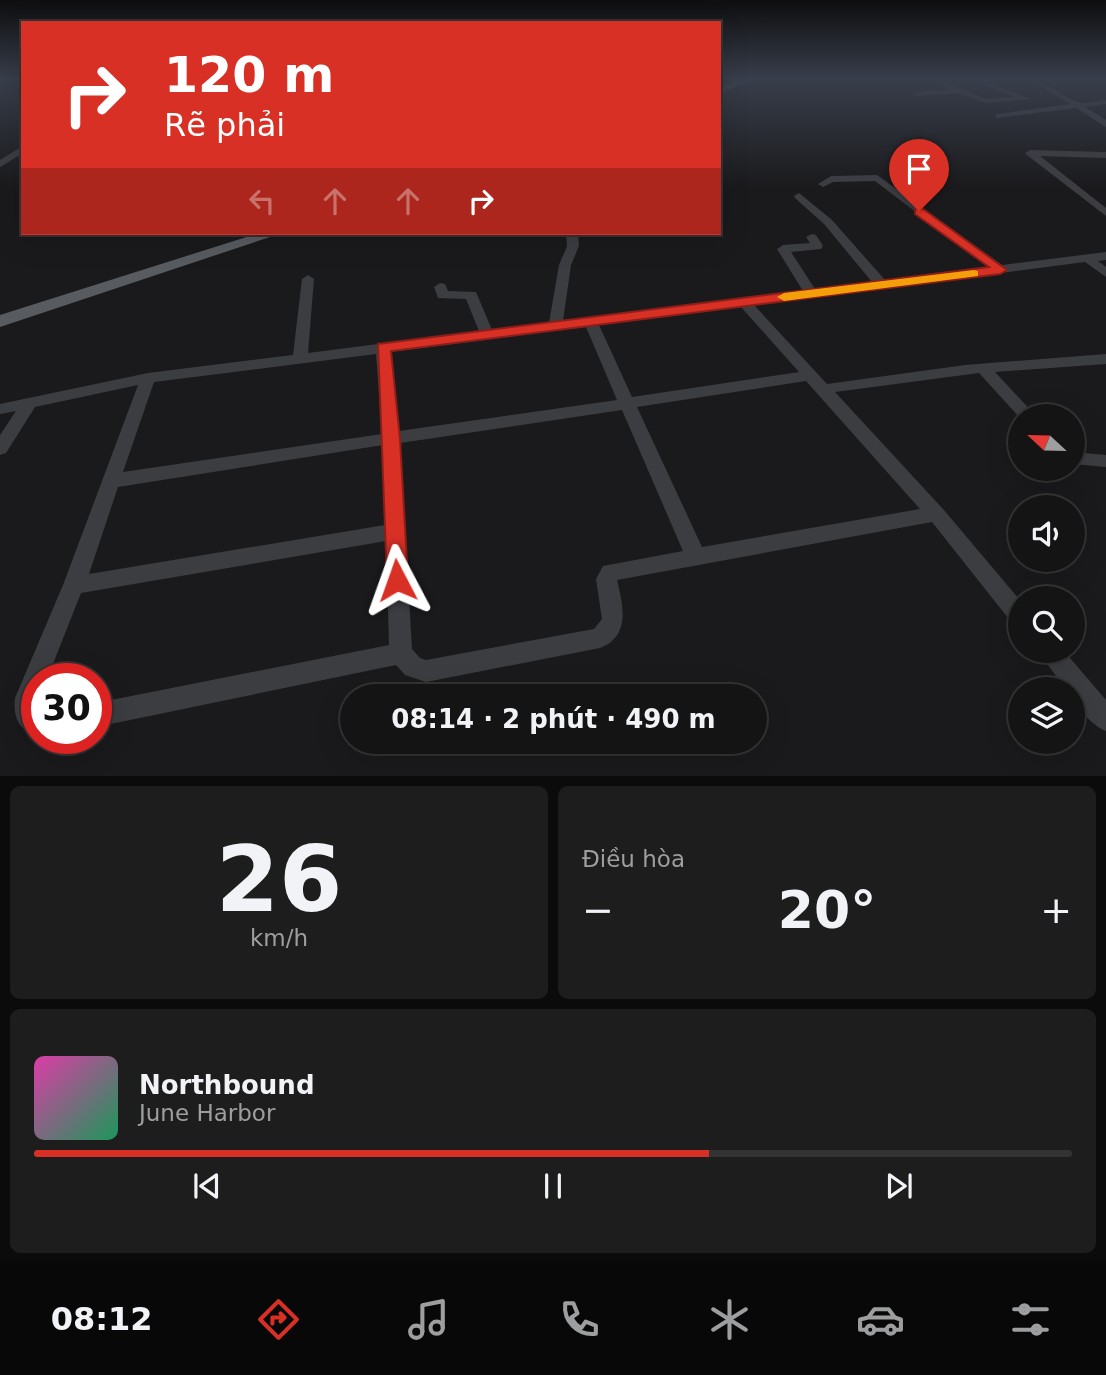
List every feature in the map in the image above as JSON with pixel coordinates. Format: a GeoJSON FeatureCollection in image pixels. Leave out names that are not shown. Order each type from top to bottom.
{"type":"FeatureCollection","features":[{"type":"Feature","properties":{"kind":"main road"},"geometry":{"type":"LineString","coordinates":[[0,321],[268,235]]}},
{"type":"Feature","properties":{"kind":"street"},"geometry":{"type":"LineString","coordinates":[[999,116],[1005,115]]}},
{"type":"Feature","properties":{"kind":"street"},"geometry":{"type":"LineString","coordinates":[[0,164],[21,150]]}},
{"type":"Feature","properties":{"kind":"street"},"geometry":{"type":"LineString","coordinates":[[1106,155],[1030,153],[1106,213]]}},
{"type":"Feature","properties":{"kind":"street"},"geometry":{"type":"LineString","coordinates":[[823,184],[831,179],[877,178],[1000,270]]}},
{"type":"Feature","properties":{"kind":"street"},"geometry":{"type":"LineString","coordinates":[[799,196],[828,222],[882,285]]}},
{"type":"Feature","properties":{"kind":"street"},"geometry":{"type":"LineString","coordinates":[[555,326],[565,265],[573,246],[572,235]]}},
{"type":"Feature","properties":{"kind":"street"},"geometry":{"type":"LineString","coordinates":[[812,237],[817,246],[783,249],[812,294]]}},
{"type":"Feature","properties":{"kind":"street"},"geometry":{"type":"LineString","coordinates":[[0,409],[148,377],[1106,256]]}},
{"type":"Feature","properties":{"kind":"street"},"geometry":{"type":"LineString","coordinates":[[1087,258],[1106,273]]}},
{"type":"Feature","properties":{"kind":"street"},"geometry":{"type":"LineString","coordinates":[[300,358],[308,279]]}},
{"type":"Feature","properties":{"kind":"street"},"geometry":{"type":"LineString","coordinates":[[440,287],[443,295],[471,295],[487,334]]}},
{"type":"Feature","properties":{"kind":"street"},"geometry":{"type":"LineString","coordinates":[[744,302],[936,514],[1008,601]]}},
{"type":"Feature","properties":{"kind":"street"},"geometry":{"type":"LineString","coordinates":[[591,323],[695,555]]}},
{"type":"Feature","properties":{"kind":"street"},"geometry":{"type":"LineString","coordinates":[[383,347],[391,439],[401,653],[413,667],[426,671],[600,638],[610,632],[614,623],[607,575],[695,555],[936,514]]}},
{"type":"Feature","properties":{"kind":"street"},"geometry":{"type":"LineString","coordinates":[[825,389],[888,377],[1106,359]]}},
{"type":"Feature","properties":{"kind":"street"},"geometry":{"type":"LineString","coordinates":[[983,368],[1017,404]]}},
{"type":"Feature","properties":{"kind":"street"},"geometry":{"type":"LineString","coordinates":[[111,481],[627,405],[811,375]]}},
{"type":"Feature","properties":{"kind":"street"},"geometry":{"type":"LineString","coordinates":[[42,663],[74,585],[148,377]]}},
{"type":"Feature","properties":{"kind":"street"},"geometry":{"type":"LineString","coordinates":[[0,449],[29,404]]}},
{"type":"Feature","properties":{"kind":"street"},"geometry":{"type":"LineString","coordinates":[[1085,459],[1106,461]]}},
{"type":"Feature","properties":{"kind":"street"},"geometry":{"type":"LineString","coordinates":[[74,585],[394,532]]}},
{"type":"Feature","properties":{"kind":"street"},"geometry":{"type":"LineString","coordinates":[[112,712],[401,653]]}},
{"type":"Feature","properties":{"kind":"street"},"geometry":{"type":"LineString","coordinates":[[1059,663],[1106,719]]}},
{"type":"Feature","properties":{"kind":"slow traffic"},"geometry":{"type":"LineString","coordinates":[[784,297],[974,273]]}},
{"type":"Feature","properties":{"kind":"route"},"geometry":{"type":"LineString","coordinates":[[397,580],[391,439],[383,347],[1000,270],[919,211]]}}]}
